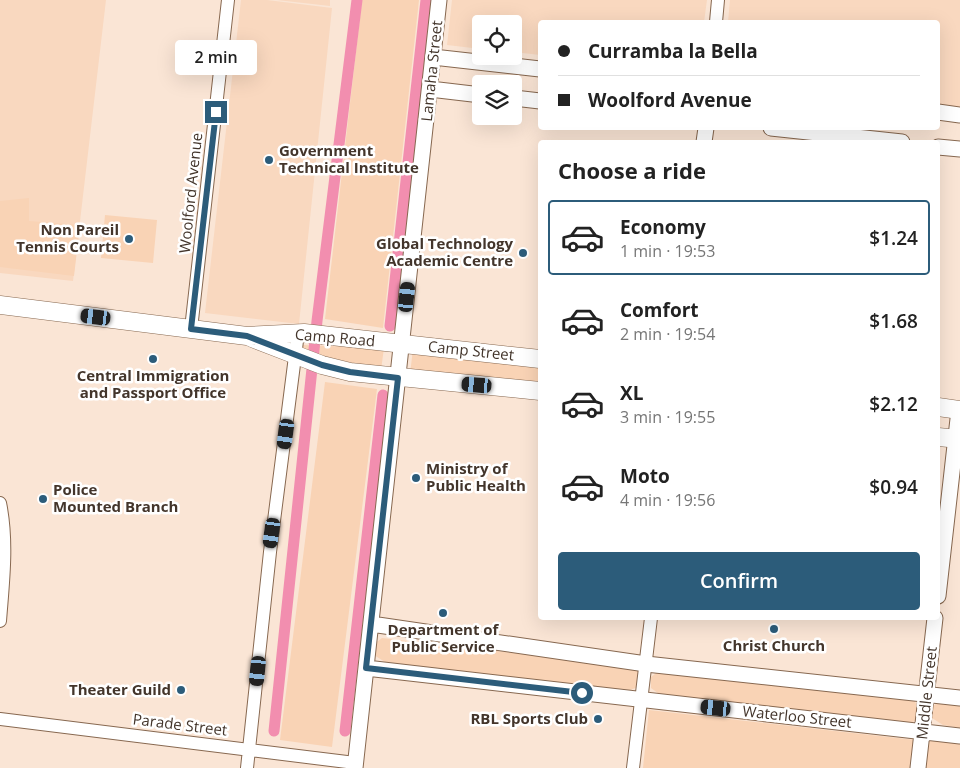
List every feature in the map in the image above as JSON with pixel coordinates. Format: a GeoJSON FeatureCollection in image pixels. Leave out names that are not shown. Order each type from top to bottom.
{"type":"FeatureCollection","features":[{"type":"Feature","properties":{"kind":"main road","name":"Camp Road"},"geometry":{"type":"LineString","coordinates":[[0,305],[247,336],[301,333],[392,343]]}},
{"type":"Feature","properties":{"kind":"main road"},"geometry":{"type":"LineString","coordinates":[[247,336],[299,357],[350,372],[538,391]]}},
{"type":"Feature","properties":{"kind":"main road","name":"Camp Street"},"geometry":{"type":"LineString","coordinates":[[392,343],[538,359]]}},
{"type":"Feature","properties":{"kind":"main road"},"geometry":{"type":"LineString","coordinates":[[940,407],[960,406]]}},
{"type":"Feature","properties":{"kind":"main road"},"geometry":{"type":"LineString","coordinates":[[940,437],[958,439]]}},
{"type":"Feature","properties":{"kind":"street","name":"Woolford Avenue"},"geometry":{"type":"LineString","coordinates":[[191,329],[228,0]]}},
{"type":"Feature","properties":{"kind":"street","name":"Lamaha Street"},"geometry":{"type":"LineString","coordinates":[[355,766],[371,624],[392,343],[430,89],[439,0]]}},
{"type":"Feature","properties":{"kind":"street"},"geometry":{"type":"LineString","coordinates":[[716,20],[718,0]]}},
{"type":"Feature","properties":{"kind":"street"},"geometry":{"type":"LineString","coordinates":[[433,57],[538,69]]}},
{"type":"Feature","properties":{"kind":"street"},"geometry":{"type":"LineString","coordinates":[[430,89],[472,93]]}},
{"type":"Feature","properties":{"kind":"street"},"geometry":{"type":"LineString","coordinates":[[522,99],[538,101]]}},
{"type":"Feature","properties":{"kind":"street"},"geometry":{"type":"LineString","coordinates":[[940,112],[960,115]]}},
{"type":"Feature","properties":{"kind":"street"},"geometry":{"type":"LineString","coordinates":[[790,130],[883,140]]}},
{"type":"Feature","properties":{"kind":"street"},"geometry":{"type":"LineString","coordinates":[[940,146],[960,149]]}},
{"type":"Feature","properties":{"kind":"street"},"geometry":{"type":"LineString","coordinates":[[247,768],[270,552],[301,333]]}},
{"type":"Feature","properties":{"kind":"street"},"geometry":{"type":"LineString","coordinates":[[940,580],[958,439],[960,406]]}},
{"type":"Feature","properties":{"kind":"street"},"geometry":{"type":"LineString","coordinates":[[0,503],[4,538],[4,571],[0,621]]}},
{"type":"Feature","properties":{"kind":"street"},"geometry":{"type":"LineString","coordinates":[[633,768],[650,620]]}},
{"type":"Feature","properties":{"kind":"street","name":"Middle Street"},"geometry":{"type":"LineString","coordinates":[[918,768],[935,620]]}},
{"type":"Feature","properties":{"kind":"street"},"geometry":{"type":"LineString","coordinates":[[371,624],[646,664],[960,698]]}},
{"type":"Feature","properties":{"kind":"street","name":"Waterloo Street"},"geometry":{"type":"LineString","coordinates":[[366,668],[960,736]]}},
{"type":"Feature","properties":{"kind":"street","name":"Parade Street"},"geometry":{"type":"LineString","coordinates":[[0,719],[249,750],[355,766]]}},
{"type":"Feature","properties":{"kind":"shaded area"},"geometry":{"type":"Polygon","coordinates":[[[0,0],[106,0],[73,281],[0,273],[0,0]]]}},
{"type":"Feature","properties":{"kind":"shaded area","name":"Government Technical Institute"},"geometry":{"type":"Polygon","coordinates":[[[241,0],[267,0],[332,8],[299,324],[205,313],[241,0]]]}},
{"type":"Feature","properties":{"kind":"shaded area"},"geometry":{"type":"Polygon","coordinates":[[[277,0],[330,0],[330,6],[277,0]]]}},
{"type":"Feature","properties":{"kind":"shaded area"},"geometry":{"type":"Polygon","coordinates":[[[362,0],[419,0],[383,328],[325,319],[362,0]]]}},
{"type":"Feature","properties":{"kind":"shaded area"},"geometry":{"type":"Polygon","coordinates":[[[452,0],[707,0],[704,20],[538,20],[538,55],[522,53],[522,15],[472,15],[472,48],[447,45],[452,0]]]}},
{"type":"Feature","properties":{"kind":"shaded area"},"geometry":{"type":"Polygon","coordinates":[[[730,0],[960,0],[960,108],[940,105],[940,20],[728,20],[730,0]]]}},
{"type":"Feature","properties":{"kind":"shaded area"},"geometry":{"type":"Polygon","coordinates":[[[29,198],[29,221],[80,225],[74,276],[0,267],[0,201],[29,198]]]}},
{"type":"Feature","properties":{"kind":"shaded area","name":"Non Pareil Tennis Courts"},"geometry":{"type":"Polygon","coordinates":[[[105,215],[157,220],[153,263],[101,258],[105,215]]]}},
{"type":"Feature","properties":{"kind":"shaded area"},"geometry":{"type":"Polygon","coordinates":[[[275,344],[384,348],[381,370],[275,344]]]}},
{"type":"Feature","properties":{"kind":"shaded area"},"geometry":{"type":"Polygon","coordinates":[[[413,349],[538,365],[538,387],[410,374],[413,349]]]}},
{"type":"Feature","properties":{"kind":"shaded area"},"geometry":{"type":"Polygon","coordinates":[[[325,382],[377,389],[332,747],[280,740],[325,382]]]}},
{"type":"Feature","properties":{"kind":"shaded area"},"geometry":{"type":"Polygon","coordinates":[[[382,638],[637,667],[640,671],[638,687],[630,690],[601,688],[385,662],[374,655],[374,644],[382,638]]]}},
{"type":"Feature","properties":{"kind":"shaded area"},"geometry":{"type":"Polygon","coordinates":[[[659,671],[914,700],[917,705],[917,713],[915,721],[907,724],[662,696],[651,688],[651,677],[659,671]]]}},
{"type":"Feature","properties":{"kind":"shaded area"},"geometry":{"type":"Polygon","coordinates":[[[940,701],[960,702],[960,728],[943,725],[932,718],[932,707],[940,701]]]}},
{"type":"Feature","properties":{"kind":"shaded area"},"geometry":{"type":"Polygon","coordinates":[[[649,710],[915,740],[912,768],[643,768],[649,710]]]}},
{"type":"Feature","properties":{"kind":"shaded area"},"geometry":{"type":"Polygon","coordinates":[[[929,740],[960,744],[960,768],[925,768],[929,740]]]}},
{"type":"Feature","properties":{"kind":"waterway"},"geometry":{"type":"LineString","coordinates":[[274,731],[317,321],[357,0]]}},
{"type":"Feature","properties":{"kind":"waterway"},"geometry":{"type":"LineString","coordinates":[[390,326],[426,0]]}},
{"type":"Feature","properties":{"kind":"waterway"},"geometry":{"type":"LineString","coordinates":[[345,731],[383,395]]}},
{"type":"Feature","properties":{"kind":"place","name":"Government Technical Institute"},"geometry":{"type":"Point","coordinates":[269,160]}},
{"type":"Feature","properties":{"kind":"place","name":"Non Pareil Tennis Courts"},"geometry":{"type":"Point","coordinates":[129,239]}},
{"type":"Feature","properties":{"kind":"place","name":"Global Technology Academic Centre"},"geometry":{"type":"Point","coordinates":[523,253]}},
{"type":"Feature","properties":{"kind":"place","name":"Central Immigration and Passport Office"},"geometry":{"type":"Point","coordinates":[153,359]}},
{"type":"Feature","properties":{"kind":"place","name":"Ministry of Public Health"},"geometry":{"type":"Point","coordinates":[416,478]}},
{"type":"Feature","properties":{"kind":"place","name":"Police Mounted Branch"},"geometry":{"type":"Point","coordinates":[43,499]}},
{"type":"Feature","properties":{"kind":"place","name":"Department of Public Service"},"geometry":{"type":"Point","coordinates":[443,613]}},
{"type":"Feature","properties":{"kind":"place","name":"Christ Church"},"geometry":{"type":"Point","coordinates":[774,629]}},
{"type":"Feature","properties":{"kind":"place","name":"Theater Guild"},"geometry":{"type":"Point","coordinates":[181,690]}},
{"type":"Feature","properties":{"kind":"place","name":"RBL Sports Club"},"geometry":{"type":"Point","coordinates":[598,719]}},
{"type":"Feature","properties":{"kind":"route"},"geometry":{"type":"LineString","coordinates":[[216,112],[191,329],[247,336],[322,365],[350,372],[398,378],[366,668],[582,693]]}}]}
